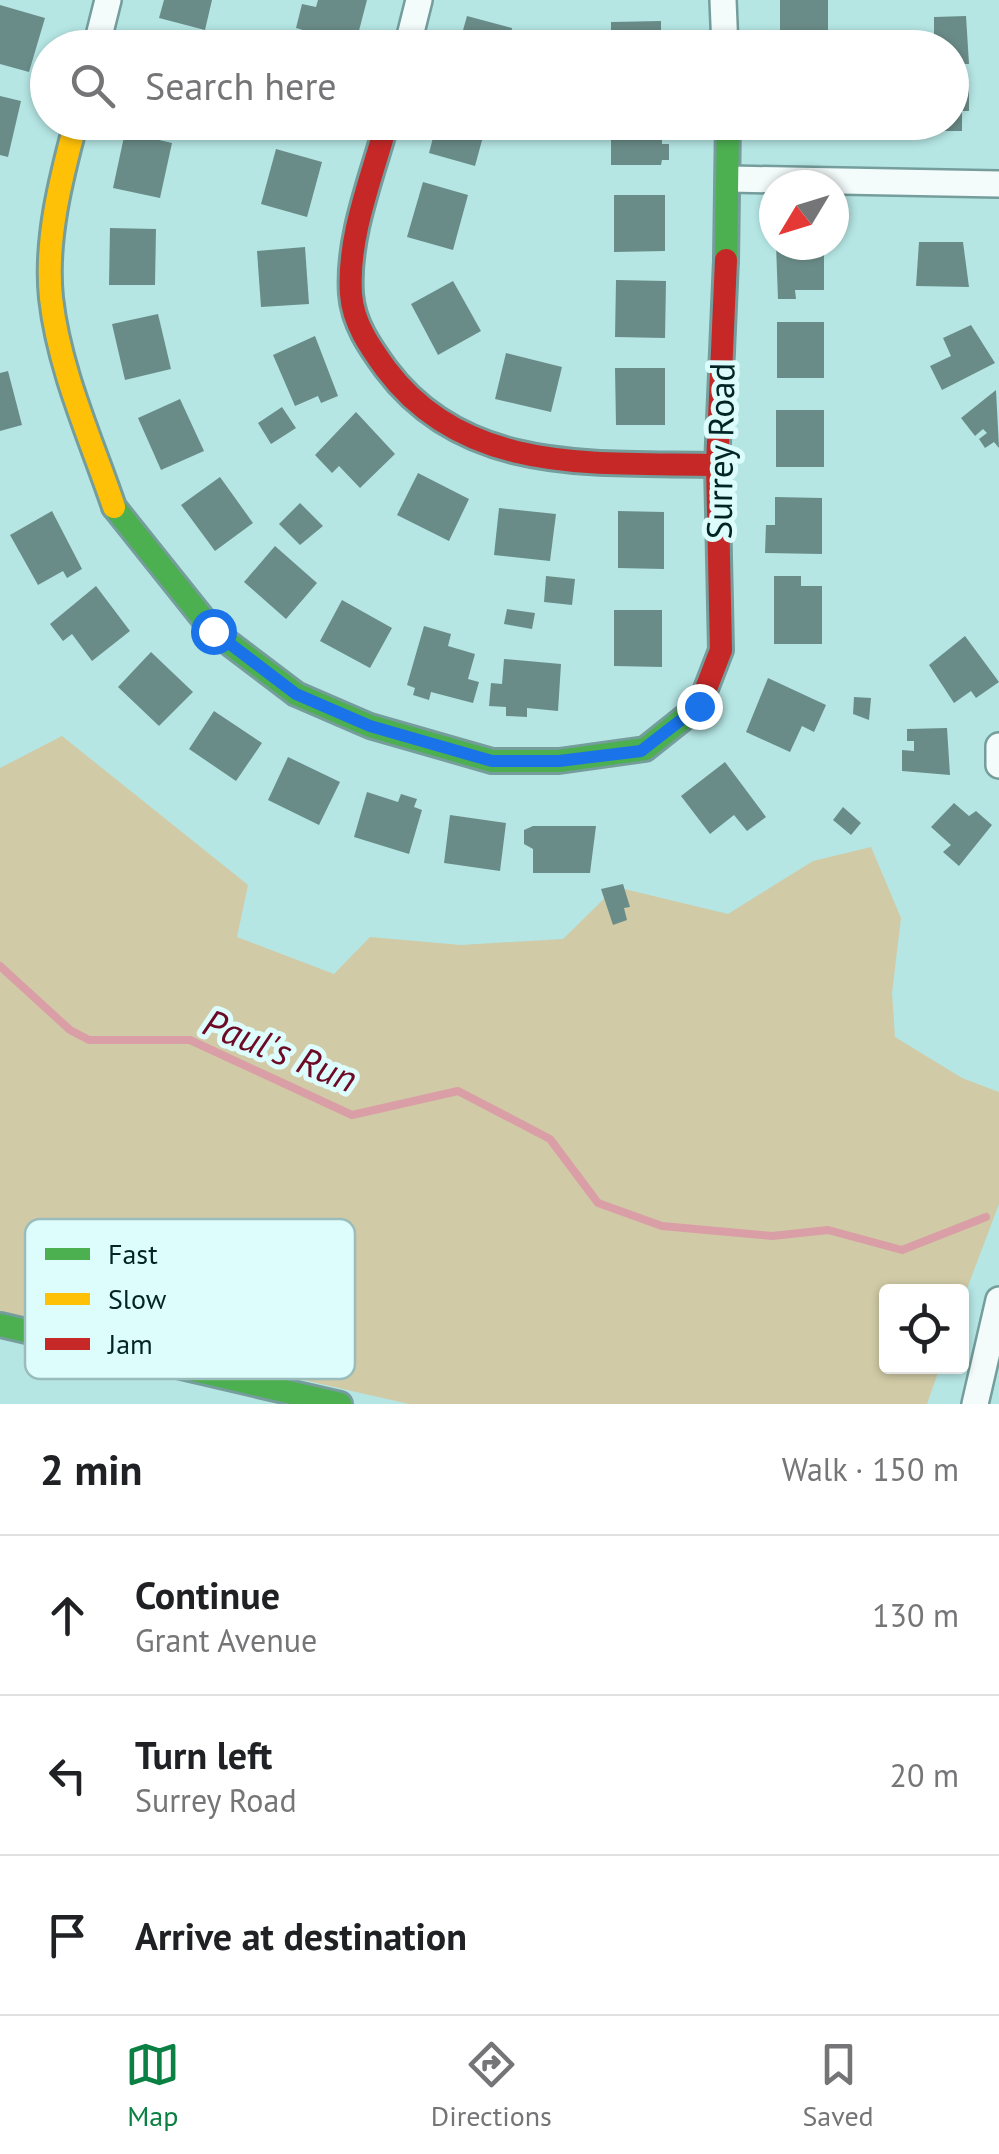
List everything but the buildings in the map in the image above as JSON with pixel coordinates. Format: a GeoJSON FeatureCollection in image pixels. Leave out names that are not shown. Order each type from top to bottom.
{"type":"FeatureCollection","features":[{"type":"Feature","properties":{"kind":"street"},"geometry":{"type":"LineString","coordinates":[[100,30],[108,0]]}},
{"type":"Feature","properties":{"kind":"street"},"geometry":{"type":"LineString","coordinates":[[412,30],[419,0]]}},
{"type":"Feature","properties":{"kind":"street"},"geometry":{"type":"LineString","coordinates":[[723,0],[724,30]]}},
{"type":"Feature","properties":{"kind":"street","name":"Surrey Road"},"geometry":{"type":"LineString","coordinates":[[71,140],[58,191],[51,296],[64,364],[116,512],[213,631],[296,694],[370,726],[492,761],[559,761],[645,749],[699,706],[721,650],[717,465],[729,140]]}},
{"type":"Feature","properties":{"kind":"street"},"geometry":{"type":"LineString","coordinates":[[383,140],[354,267],[353,312],[382,364],[415,410],[472,442],[527,458],[717,465]]}},
{"type":"Feature","properties":{"kind":"street"},"geometry":{"type":"LineString","coordinates":[[730,179],[999,184]]}},
{"type":"Feature","properties":{"kind":"street"},"geometry":{"type":"LineString","coordinates":[[999,746],[999,766]]}},
{"type":"Feature","properties":{"kind":"street"},"geometry":{"type":"LineString","coordinates":[[975,1404],[999,1300]]}},
{"type":"Feature","properties":{"kind":"street"},"geometry":{"type":"LineString","coordinates":[[0,1325],[25,1331]]}},
{"type":"Feature","properties":{"kind":"street"},"geometry":{"type":"LineString","coordinates":[[232,1379],[340,1404]]}},
{"type":"Feature","properties":{"kind":"shaded area"},"geometry":{"type":"Polygon","coordinates":[[[62,736],[248,885],[237,937],[334,974],[370,937],[461,945],[563,939],[616,887],[728,914],[813,861],[871,847],[901,918],[892,993],[895,1037],[962,1078],[999,1092],[999,1204],[969,1284],[879,1284],[879,1374],[938,1374],[927,1404],[409,1404],[299,1379],[355,1379],[355,1219],[25,1219],[25,1317],[0,1311],[0,768],[62,736]]]}},
{"type":"Feature","properties":{"kind":"waterway","name":"Paul's Run"},"geometry":{"type":"LineString","coordinates":[[0,966],[70,1030],[89,1040],[190,1040],[352,1115],[458,1091],[550,1139],[598,1203],[662,1226],[772,1236],[828,1230],[902,1250],[986,1217]]}},
{"type":"Feature","properties":{"kind":"traffic: fast"},"geometry":{"type":"LineString","coordinates":[[726,260],[728,140]]}},
{"type":"Feature","properties":{"kind":"traffic: fast"},"geometry":{"type":"LineString","coordinates":[[114,507],[213,631],[296,694],[370,726],[492,761],[559,761],[645,749],[699,706],[704,694]]}},
{"type":"Feature","properties":{"kind":"traffic: fast"},"geometry":{"type":"LineString","coordinates":[[0,1325],[25,1331]]}},
{"type":"Feature","properties":{"kind":"traffic: fast"},"geometry":{"type":"LineString","coordinates":[[232,1379],[340,1404]]}},
{"type":"Feature","properties":{"kind":"traffic: slow"},"geometry":{"type":"LineString","coordinates":[[72,140],[52,232],[51,298],[68,378],[114,507]]}},
{"type":"Feature","properties":{"kind":"traffic: jam"},"geometry":{"type":"LineString","coordinates":[[382,140],[357,229],[351,294],[355,315],[368,343],[418,404],[455,429],[494,446],[536,456],[581,462],[717,465]]}},
{"type":"Feature","properties":{"kind":"traffic: jam"},"geometry":{"type":"LineString","coordinates":[[704,694],[721,650],[717,465],[726,260]]}},
{"type":"Feature","properties":{"kind":"route"},"geometry":{"type":"LineString","coordinates":[[213,631],[296,694],[370,726],[492,761],[559,761],[641,751],[699,706]]}}]}
